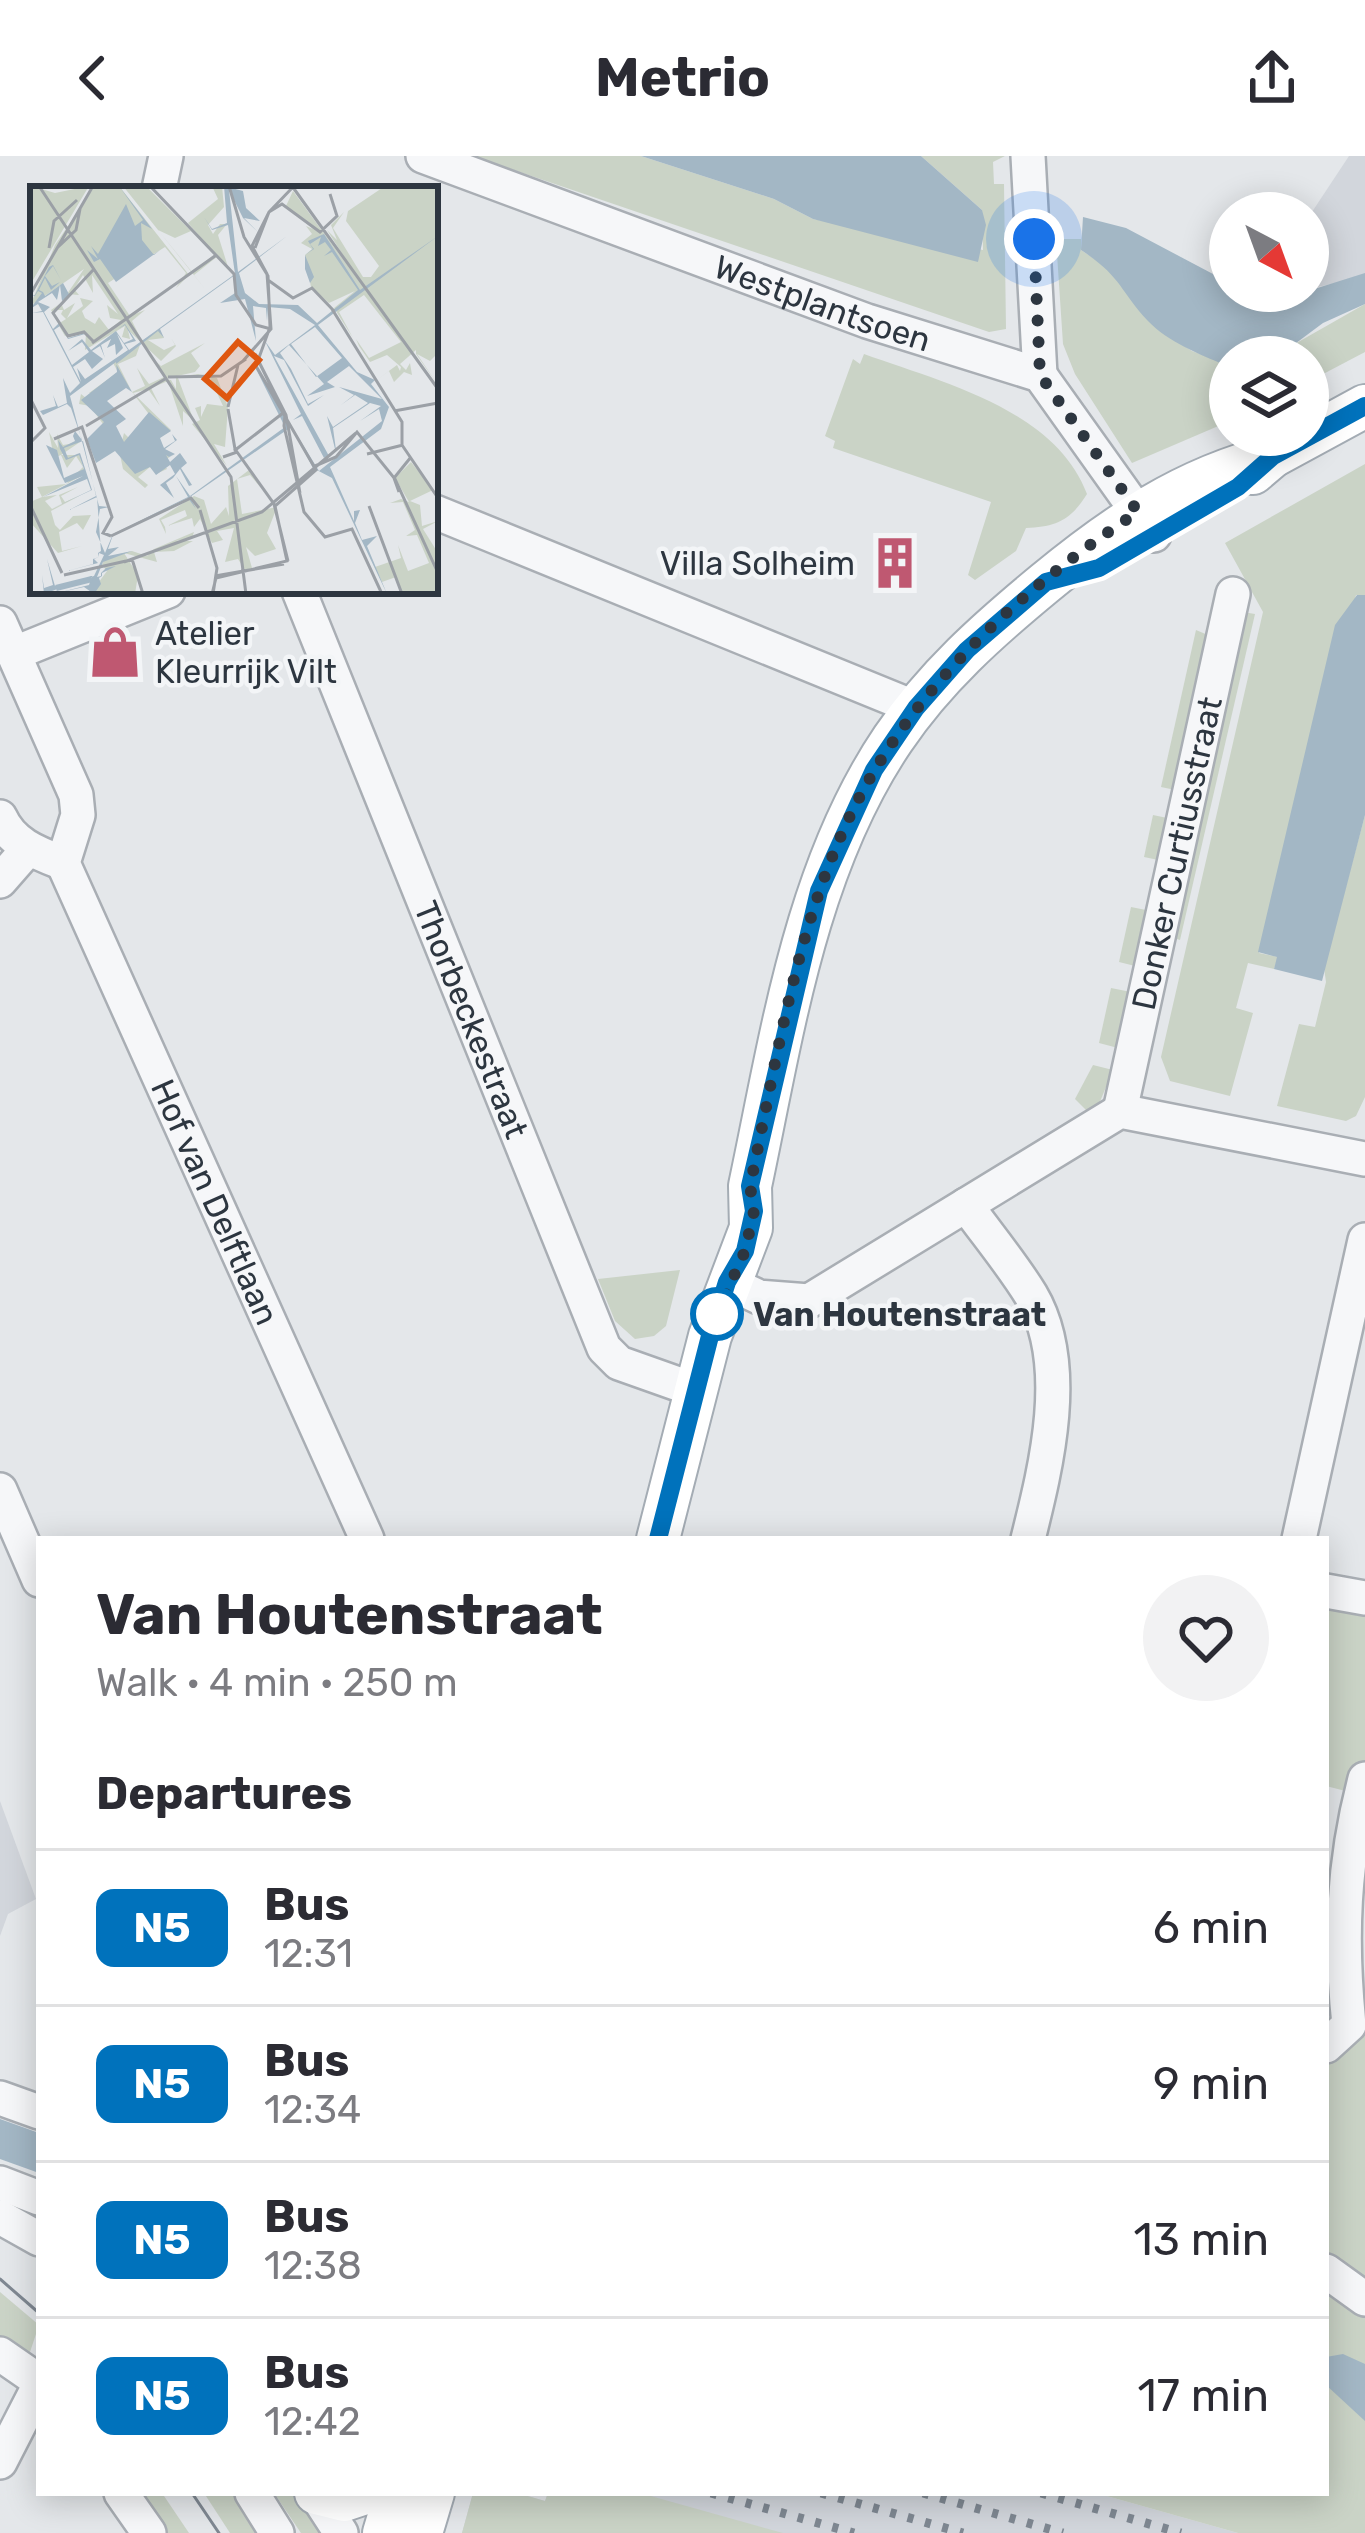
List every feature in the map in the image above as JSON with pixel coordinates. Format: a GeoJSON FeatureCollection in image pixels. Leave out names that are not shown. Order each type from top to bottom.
{"type":"FeatureCollection","features":[{"type":"Feature","properties":{"kind":"main road"},"geometry":{"type":"LineString","coordinates":[[659,1536],[727,1282],[726,1225],[750,1186],[819,891],[874,770],[916,708],[967,650],[1085,546],[1146,524],[1234,466],[1273,456],[1365,406]]}},
{"type":"Feature","properties":{"kind":"main road"},"geometry":{"type":"LineString","coordinates":[[384,2533],[395,2496]]}},
{"type":"Feature","properties":{"kind":"main road"},"geometry":{"type":"LineString","coordinates":[[421,2533],[432,2496]]}},
{"type":"Feature","properties":{"kind":"street"},"geometry":{"type":"LineString","coordinates":[[160,186],[166,156]]}},
{"type":"Feature","properties":{"kind":"street","name":"Westplantsoen"},"geometry":{"type":"LineString","coordinates":[[423,156],[867,321],[1040,375]]}},
{"type":"Feature","properties":{"kind":"street"},"geometry":{"type":"LineString","coordinates":[[1028,156],[1040,375],[1146,524]]}},
{"type":"Feature","properties":{"kind":"street"},"geometry":{"type":"LineString","coordinates":[[438,513],[916,708]]}},
{"type":"Feature","properties":{"kind":"street"},"geometry":{"type":"LineString","coordinates":[[0,817],[6,831],[28,849],[63,863],[78,815],[76,795],[7,638],[158,594]]}},
{"type":"Feature","properties":{"kind":"street","name":"Thorbeckestraat"},"geometry":{"type":"LineString","coordinates":[[300,594],[604,1348],[619,1364],[698,1391]]}},
{"type":"Feature","properties":{"kind":"street","name":"Donker Curtiusstraat"},"geometry":{"type":"LineString","coordinates":[[1120,1111],[1232,594]]}},
{"type":"Feature","properties":{"kind":"street"},"geometry":{"type":"LineString","coordinates":[[0,881],[28,849]]}},
{"type":"Feature","properties":{"kind":"street","name":"Hof van Delftlaan"},"geometry":{"type":"LineString","coordinates":[[63,863],[366,1536]]}},
{"type":"Feature","properties":{"kind":"street"},"geometry":{"type":"LineString","coordinates":[[727,1282],[759,1297],[809,1301],[1120,1111],[1365,1160]]}},
{"type":"Feature","properties":{"kind":"street"},"geometry":{"type":"LineString","coordinates":[[966,1205],[1034,1299],[1048,1353],[1050,1415],[1029,1536]]}},
{"type":"Feature","properties":{"kind":"street"},"geometry":{"type":"LineString","coordinates":[[1300,1536],[1365,1240]]}},
{"type":"Feature","properties":{"kind":"street"},"geometry":{"type":"LineString","coordinates":[[0,1490],[36,1573]]}},
{"type":"Feature","properties":{"kind":"street"},"geometry":{"type":"LineString","coordinates":[[1329,1592],[1365,1598]]}},
{"type":"Feature","properties":{"kind":"street"},"geometry":{"type":"LineString","coordinates":[[1329,2044],[1348,2025],[1340,1939],[1345,1863],[1365,1779]]}},
{"type":"Feature","properties":{"kind":"street"},"geometry":{"type":"LineString","coordinates":[[0,2098],[36,2111]]}},
{"type":"Feature","properties":{"kind":"street"},"geometry":{"type":"LineString","coordinates":[[0,2183],[36,2197]]}},
{"type":"Feature","properties":{"kind":"street"},"geometry":{"type":"LineString","coordinates":[[0,2217],[36,2238]]}},
{"type":"Feature","properties":{"kind":"street"},"geometry":{"type":"LineString","coordinates":[[1329,2273],[1365,2299]]}},
{"type":"Feature","properties":{"kind":"street"},"geometry":{"type":"LineString","coordinates":[[0,2354],[36,2381]]}},
{"type":"Feature","properties":{"kind":"street"},"geometry":{"type":"LineString","coordinates":[[0,2462],[36,2389]]}},
{"type":"Feature","properties":{"kind":"street"},"geometry":{"type":"LineString","coordinates":[[124,2496],[148,2533]]}},
{"type":"Feature","properties":{"kind":"street"},"geometry":{"type":"LineString","coordinates":[[254,2496],[277,2533]]}},
{"type":"Feature","properties":{"kind":"street"},"geometry":{"type":"LineString","coordinates":[[317,2496],[340,2533]]}},
{"type":"Feature","properties":{"kind":"shaded area"},"geometry":{"type":"Polygon","coordinates":[[[473,156],[641,156],[774,199],[813,219],[983,250],[982,210],[921,156],[1005,156],[993,162],[994,184],[1004,184],[1006,329],[989,332],[473,156]]]}},
{"type":"Feature","properties":{"kind":"shaded area"},"geometry":{"type":"Polygon","coordinates":[[[1349,156],[1365,156],[1365,277],[1329,285],[1329,192],[1325,192],[1349,156]]]}},
{"type":"Feature","properties":{"kind":"shaded area"},"geometry":{"type":"Polygon","coordinates":[[[1056,239],[1081,239],[1081,250],[1114,272],[1161,331],[1209,357],[1209,430],[1132,463],[1075,374],[1063,344],[1056,239]]]}},
{"type":"Feature","properties":{"kind":"shaded area"},"geometry":{"type":"Polygon","coordinates":[[[1365,304],[1365,352],[1329,371],[1329,336],[1309,336],[1365,304]]]}},
{"type":"Feature","properties":{"kind":"shaded area"},"geometry":{"type":"Polygon","coordinates":[[[864,354],[960,388],[1023,420],[1071,465],[1087,494],[1062,520],[1026,528],[1016,551],[975,580],[968,575],[991,502],[833,448],[835,441],[825,436],[853,359],[860,364],[864,354]]]}},
{"type":"Feature","properties":{"kind":"shaded area"},"geometry":{"type":"Polygon","coordinates":[[[1365,464],[1365,595],[1356,595],[1259,953],[1278,957],[1274,969],[1248,963],[1236,1008],[1253,1013],[1230,1096],[1170,1081],[1161,1057],[1263,612],[1225,543],[1365,464]]]}},
{"type":"Feature","properties":{"kind":"shaded area"},"geometry":{"type":"Polygon","coordinates":[[[1243,612],[1255,614],[1180,940],[1171,937],[1243,612]]]}},
{"type":"Feature","properties":{"kind":"shaded area"},"geometry":{"type":"Polygon","coordinates":[[[1196,630],[1215,638],[1180,791],[1161,787],[1196,630]]]}},
{"type":"Feature","properties":{"kind":"shaded area"},"geometry":{"type":"Polygon","coordinates":[[[1153,815],[1172,819],[1163,861],[1144,857],[1153,815]]]}},
{"type":"Feature","properties":{"kind":"shaded area"},"geometry":{"type":"Polygon","coordinates":[[[1365,815],[1365,1097],[1356,1116],[1346,1121],[1277,1106],[1299,1024],[1315,1027],[1326,982],[1324,968],[1365,815]]]}},
{"type":"Feature","properties":{"kind":"shaded area"},"geometry":{"type":"Polygon","coordinates":[[[1131,907],[1151,911],[1139,967],[1119,962],[1131,907]]]}},
{"type":"Feature","properties":{"kind":"shaded area"},"geometry":{"type":"Polygon","coordinates":[[[1111,988],[1131,992],[1118,1048],[1099,1043],[1111,988]]]}},
{"type":"Feature","properties":{"kind":"shaded area"},"geometry":{"type":"Polygon","coordinates":[[[1093,1065],[1113,1070],[1099,1104],[1086,1110],[1075,1099],[1093,1065]]]}},
{"type":"Feature","properties":{"kind":"shaded area"},"geometry":{"type":"Polygon","coordinates":[[[680,1270],[666,1326],[654,1336],[635,1339],[615,1321],[598,1279],[680,1270]]]}},
{"type":"Feature","properties":{"kind":"shaded area"},"geometry":{"type":"Polygon","coordinates":[[[1329,1608],[1365,1611],[1365,1796],[1329,1787],[1329,1608]]]}},
{"type":"Feature","properties":{"kind":"shaded area"},"geometry":{"type":"Polygon","coordinates":[[[0,1801],[36,1899],[8,1914],[0,1936],[0,1801]]]}},
{"type":"Feature","properties":{"kind":"shaded area"},"geometry":{"type":"Polygon","coordinates":[[[1365,2029],[1365,2533],[1238,2533],[1107,2496],[1329,2496],[1329,2062],[1365,2029]]]}},
{"type":"Feature","properties":{"kind":"shaded area"},"geometry":{"type":"Polygon","coordinates":[[[0,2292],[36,2322],[36,2334],[30,2352],[0,2343],[0,2292]]]}},
{"type":"Feature","properties":{"kind":"shaded area"},"geometry":{"type":"Polygon","coordinates":[[[139,2496],[164,2496],[189,2533],[164,2533],[139,2496]]]}},
{"type":"Feature","properties":{"kind":"shaded area"},"geometry":{"type":"Polygon","coordinates":[[[206,2496],[235,2496],[260,2533],[230,2533],[206,2496]]]}},
{"type":"Feature","properties":{"kind":"shaded area"},"geometry":{"type":"Polygon","coordinates":[[[276,2496],[304,2496],[327,2533],[301,2533],[276,2496]]]}},
{"type":"Feature","properties":{"kind":"shaded area"},"geometry":{"type":"Polygon","coordinates":[[[472,2496],[528,2496],[545,2501],[547,2496],[1107,2496],[1238,2533],[462,2533],[472,2496]]]}},
{"type":"Feature","properties":{"kind":"shaded area"},"geometry":{"type":"Polygon","coordinates":[[[472,2496],[528,2496],[545,2501],[547,2496],[651,2496],[783,2533],[462,2533],[472,2496]]]}},
{"type":"Feature","properties":{"kind":"water"},"geometry":{"type":"Polygon","coordinates":[[[641,156],[921,156],[982,210],[986,225],[978,262],[813,219],[774,199],[641,156]]]}},
{"type":"Feature","properties":{"kind":"water"},"geometry":{"type":"Polygon","coordinates":[[[1083,217],[1126,228],[1209,272],[1209,312],[1329,312],[1329,284],[1365,273],[1365,304],[1306,336],[1209,336],[1209,358],[1156,328],[1113,276],[1081,250],[1083,217]]]}},
{"type":"Feature","properties":{"kind":"water"},"geometry":{"type":"Polygon","coordinates":[[[1357,595],[1365,595],[1365,815],[1322,981],[1274,969],[1277,957],[1258,952],[1335,625],[1357,595]]]}},
{"type":"Feature","properties":{"kind":"water"},"geometry":{"type":"Polygon","coordinates":[[[0,2119],[36,2132],[36,2172],[0,2159],[0,2119]]]}},
{"type":"Feature","properties":{"kind":"water"},"geometry":{"type":"Polygon","coordinates":[[[1343,2354],[1365,2364],[1365,2421],[1329,2388],[1329,2356],[1343,2354]]]}},
{"type":"Feature","properties":{"kind":"tram line"},"geometry":{"type":"LineString","coordinates":[[0,2279],[36,2310]]}},
{"type":"Feature","properties":{"kind":"tram line"},"geometry":{"type":"LineString","coordinates":[[194,2496],[219,2533]]}},
{"type":"Feature","properties":{"kind":"railway"},"geometry":{"type":"LineString","coordinates":[[722,2496],[854,2533]]}},
{"type":"Feature","properties":{"kind":"railway"},"geometry":{"type":"LineString","coordinates":[[832,2496],[963,2533]]}},
{"type":"Feature","properties":{"kind":"railway"},"geometry":{"type":"LineString","coordinates":[[934,2496],[1063,2533]]}},
{"type":"Feature","properties":{"kind":"railway"},"geometry":{"type":"LineString","coordinates":[[1052,2496],[1181,2533]]}},
{"type":"Feature","properties":{"kind":"bus line","name":"N5"},"geometry":{"type":"LineString","coordinates":[[659,1536],[710,1336],[751,1228],[750,1186],[819,891],[843,830],[893,739],[967,650],[1046,582],[1099,568],[1238,487],[1273,456],[1365,406]]}},
{"type":"Feature","properties":{"kind":"place","name":"Villa Solheim"},"geometry":{"type":"Point","coordinates":[895,563]}},
{"type":"Feature","properties":{"kind":"place","name":"Atelier Kleurrijk Vilt"},"geometry":{"type":"Point","coordinates":[115,652]}},
{"type":"Feature","properties":{"kind":"place","name":"Van Houtenstraat"},"geometry":{"type":"Point","coordinates":[717,1314]}},
{"type":"Feature","properties":{"kind":"route"},"geometry":{"type":"LineString","coordinates":[[717,1314],[751,1228],[750,1186],[819,891],[874,770],[916,708],[967,650],[1085,546],[1138,512],[1040,375],[1034,239]]}}]}
